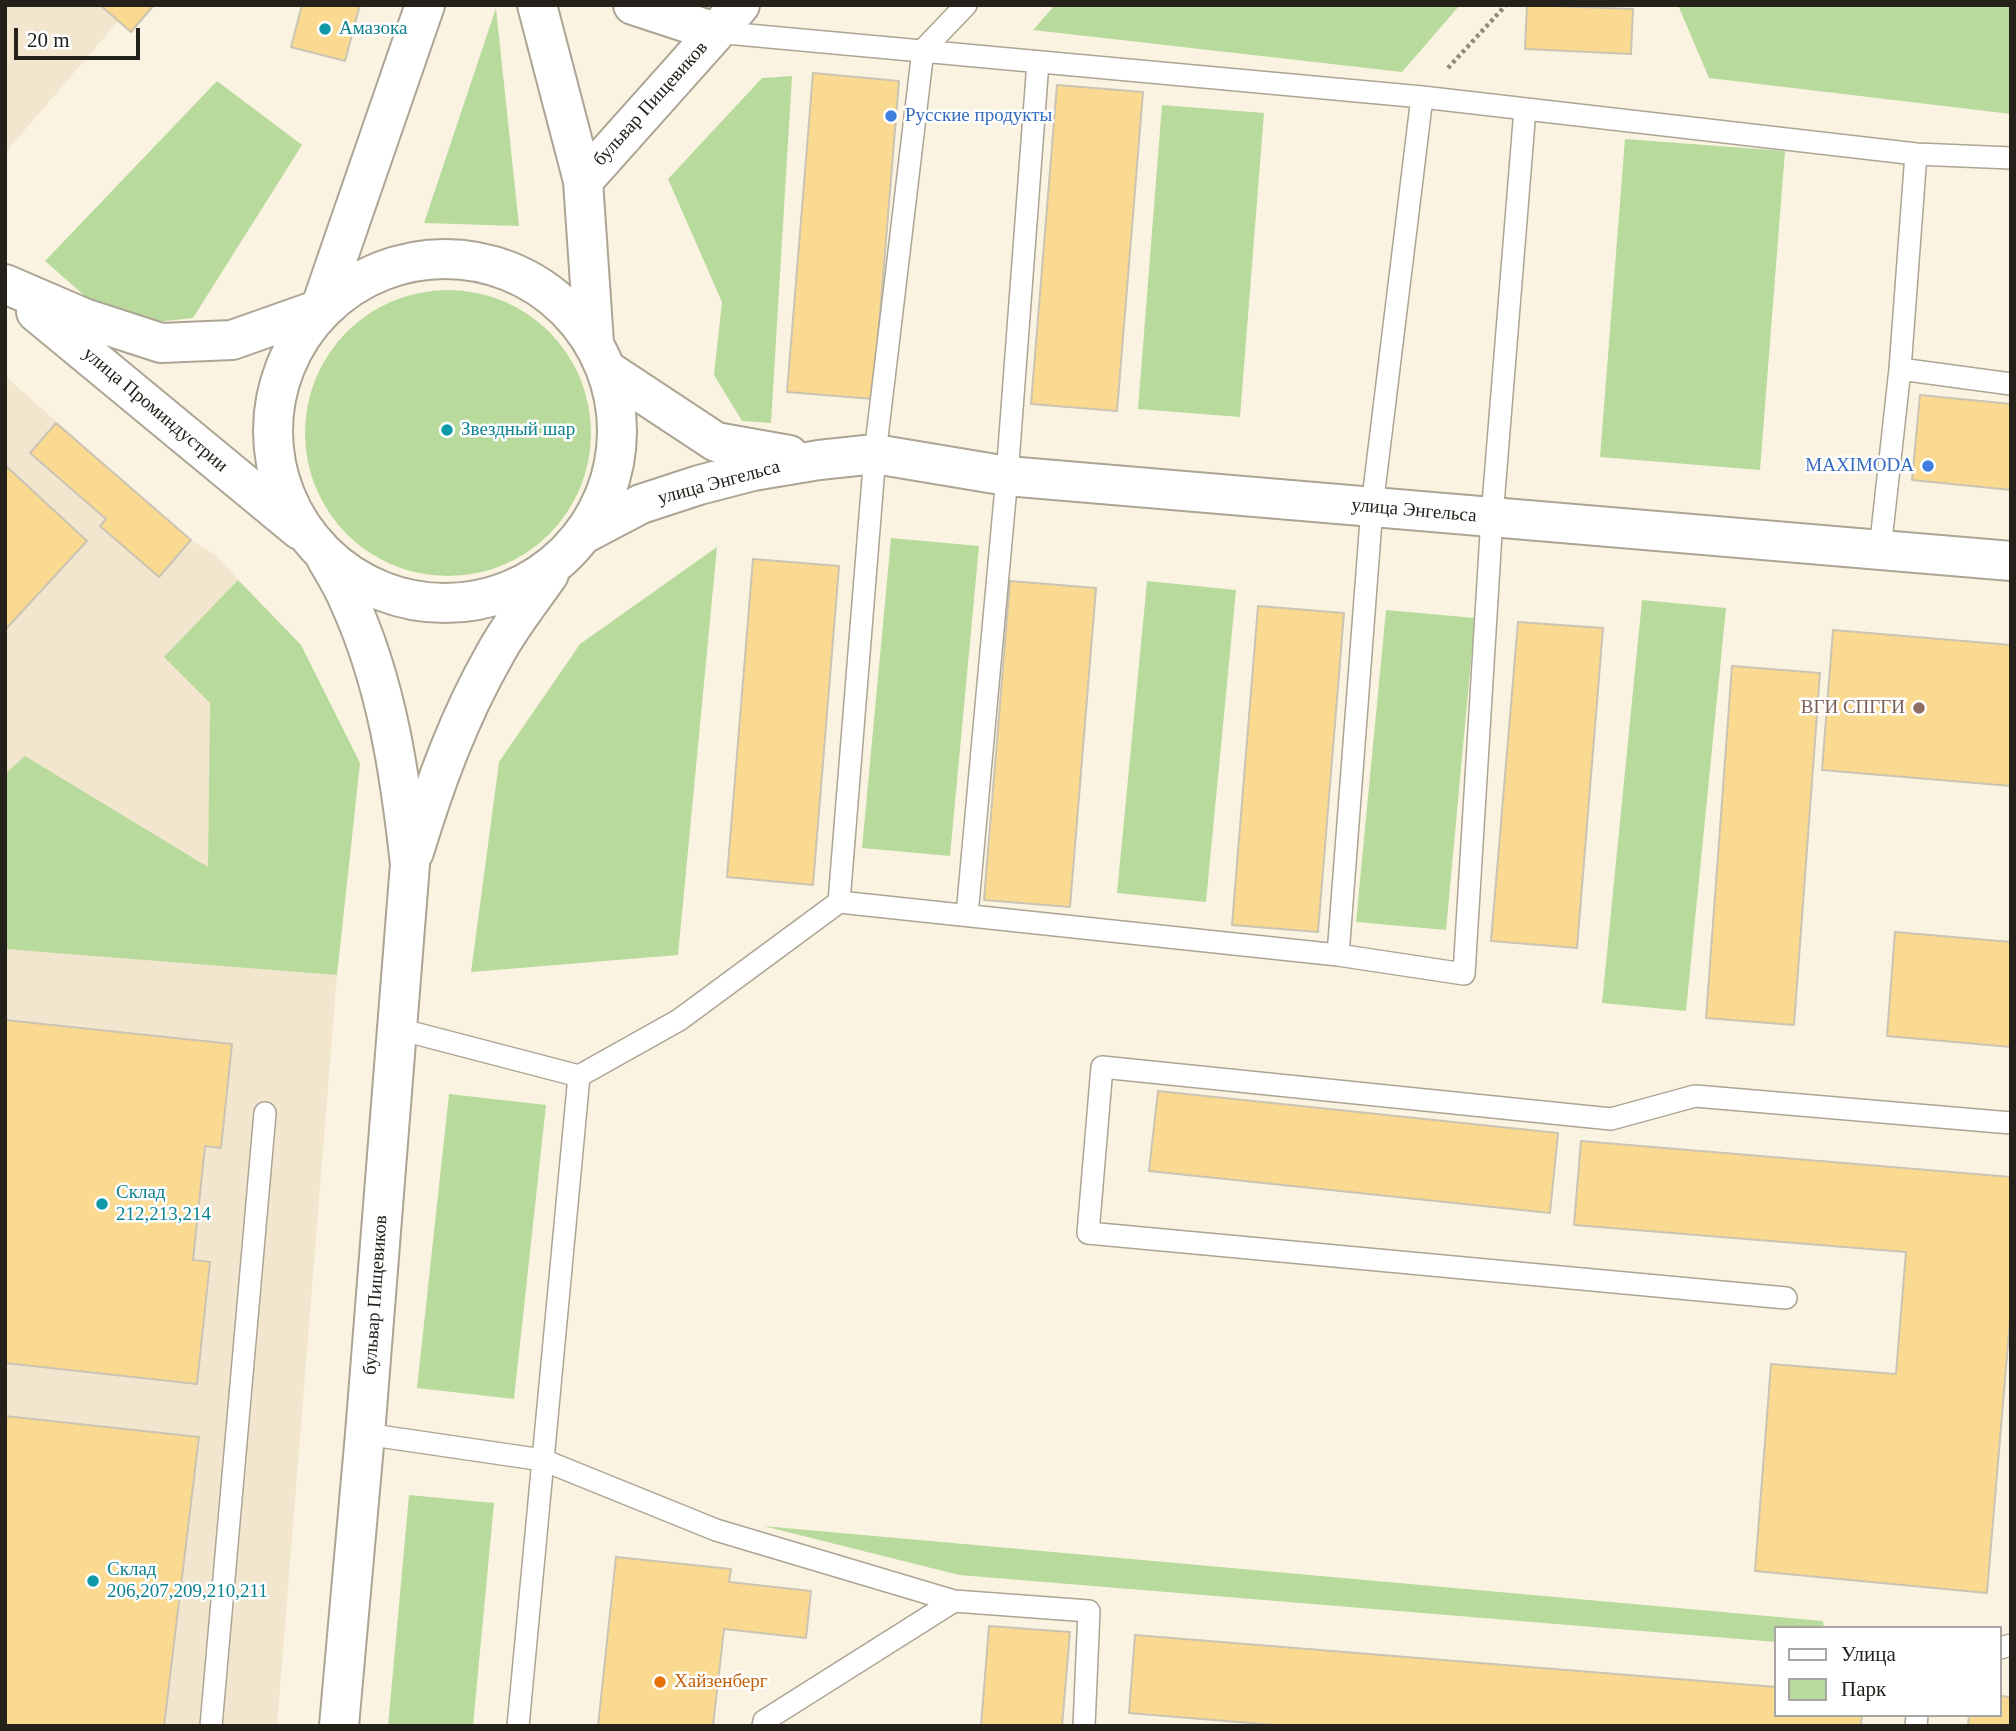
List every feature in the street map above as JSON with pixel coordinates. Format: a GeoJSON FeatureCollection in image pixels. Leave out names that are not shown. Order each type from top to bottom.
{"type":"FeatureCollection","features":[{"type":"Feature","properties":{"kind":"main road","name":"бульвар Пищевиков"},"geometry":{"type":"LineString","coordinates":[[339,1726],[410,864],[400,778],[388,716],[367,645],[353,610],[286,495],[277,451],[278,405],[289,359],[320,309],[425,5]]}},
{"type":"Feature","properties":{"kind":"main road"},"geometry":{"type":"LineString","coordinates":[[537,5],[583,181]]}},
{"type":"Feature","properties":{"kind":"main road","name":"бульвар Пищевиков"},"geometry":{"type":"LineString","coordinates":[[633,5],[727,18]]}},
{"type":"Feature","properties":{"kind":"main road","name":"бульвар Пищевиков"},"geometry":{"type":"LineString","coordinates":[[410,864],[437,778],[462,717],[496,652],[572,547],[605,496],[616,455],[617,412],[600,356],[583,181],[727,18]]}},
{"type":"Feature","properties":{"kind":"main road","name":"бульвар Пищевиков"},"geometry":{"type":"LineString","coordinates":[[320,309],[362,277],[387,268],[412,260],[465,258],[516,273],[560,301],[600,356]]}},
{"type":"Feature","properties":{"kind":"main road"},"geometry":{"type":"LineString","coordinates":[[5,285],[84,318],[161,343],[232,340],[320,309]]}},
{"type":"Feature","properties":{"kind":"main road","name":"улица Проминдустрии"},"geometry":{"type":"LineString","coordinates":[[5,285],[315,546]]}},
{"type":"Feature","properties":{"kind":"main road","name":"улица Энгельса"},"geometry":{"type":"LineString","coordinates":[[600,356],[716,442],[819,460]]}},
{"type":"Feature","properties":{"kind":"main road","name":"улица Энгельса"},"geometry":{"type":"LineString","coordinates":[[572,547],[641,504],[699,485],[753,471],[876,454],[1007,477],[2011,561]]}},
{"type":"Feature","properties":{"kind":"main road","name":"бульвар Пищевиков"},"geometry":{"type":"LineString","coordinates":[[315,546],[368,587],[416,602],[467,602],[517,589],[572,547]]}},
{"type":"Feature","properties":{"kind":"lane"},"geometry":{"type":"LineString","coordinates":[[839,902],[876,454],[923,50],[966,5]]}},
{"type":"Feature","properties":{"kind":"lane"},"geometry":{"type":"LineString","coordinates":[[727,18],[923,50],[1422,97],[1916,154],[2011,158]]}},
{"type":"Feature","properties":{"kind":"lane"},"geometry":{"type":"LineString","coordinates":[[967,915],[1007,477],[1038,62]]}},
{"type":"Feature","properties":{"kind":"lane"},"geometry":{"type":"LineString","coordinates":[[1338,955],[1372,507],[1422,97]]}},
{"type":"Feature","properties":{"kind":"lane"},"geometry":{"type":"LineString","coordinates":[[396,1028],[579,1076],[679,1020],[839,902],[1338,955],[1464,974],[1492,517],[1525,109]]}},
{"type":"Feature","properties":{"kind":"lane"},"geometry":{"type":"LineString","coordinates":[[1880,550],[1900,369],[1916,154]]}},
{"type":"Feature","properties":{"kind":"lane"},"geometry":{"type":"LineString","coordinates":[[1900,369],[2011,384]]}},
{"type":"Feature","properties":{"kind":"lane"},"geometry":{"type":"LineString","coordinates":[[1786,1298],[1088,1233],[1102,1067],[1611,1119],[1695,1096],[2011,1123]]}},
{"type":"Feature","properties":{"kind":"lane"},"geometry":{"type":"LineString","coordinates":[[518,1726],[579,1076]]}},
{"type":"Feature","properties":{"kind":"lane"},"geometry":{"type":"LineString","coordinates":[[211,1726],[265,1113]]}},
{"type":"Feature","properties":{"kind":"lane"},"geometry":{"type":"LineString","coordinates":[[365,1434],[543,1460],[716,1530],[954,1601],[1089,1611],[1084,1726]]}},
{"type":"Feature","properties":{"kind":"lane"},"geometry":{"type":"LineString","coordinates":[[763,1726],[764,1721],[954,1601]]}},
{"type":"Feature","properties":{"kind":"path"},"geometry":{"type":"LineString","coordinates":[[1422,97],[1506,5]]}},
{"type":"Feature","properties":{"kind":"shaded area"},"geometry":{"type":"Polygon","coordinates":[[[5,5],[132,5],[5,153],[5,5]]]}},
{"type":"Feature","properties":{"kind":"shaded area"},"geometry":{"type":"Polygon","coordinates":[[[5,376],[191,540],[214,554],[301,645],[360,763],[337,975],[277,1726],[5,1726],[5,376]]]}},
{"type":"Feature","properties":{"kind":"green space"},"geometry":{"type":"Polygon","coordinates":[[[1055,5],[1460,5],[1402,72],[1033,30],[1055,5]]]}},
{"type":"Feature","properties":{"kind":"green space"},"geometry":{"type":"Polygon","coordinates":[[[1678,5],[2011,5],[2011,114],[1709,78],[1678,5]]]}},
{"type":"Feature","properties":{"kind":"green space"},"geometry":{"type":"Polygon","coordinates":[[[496,8],[519,226],[424,223],[496,8]]]}},
{"type":"Feature","properties":{"kind":"green space"},"geometry":{"type":"Polygon","coordinates":[[[792,76],[771,423],[742,421],[714,375],[722,302],[668,179],[762,78],[792,76]]]}},
{"type":"Feature","properties":{"kind":"green space"},"geometry":{"type":"Polygon","coordinates":[[[217,81],[302,145],[193,318],[119,326],[45,261],[217,81]]]}},
{"type":"Feature","properties":{"kind":"green space"},"geometry":{"type":"Polygon","coordinates":[[[1162,105],[1264,113],[1240,417],[1138,409],[1162,105]]]}},
{"type":"Feature","properties":{"kind":"green space"},"geometry":{"type":"Polygon","coordinates":[[[1625,139],[1785,151],[1760,470],[1600,457],[1625,139]]]}},
{"type":"Feature","properties":{"kind":"green space"},"geometry":{"type":"Polygon","coordinates":[[[434,290],[462,290],[490,296],[516,307],[539,322],[559,342],[574,365],[585,391],[591,433],[589,461],[574,501],[559,524],[539,544],[516,559],[490,570],[462,576],[434,576],[406,570],[380,559],[357,544],[337,524],[322,501],[311,475],[305,447],[305,419],[311,391],[322,365],[337,342],[357,322],[380,307],[406,296],[434,290]]]}},
{"type":"Feature","properties":{"kind":"green space"},"geometry":{"type":"Polygon","coordinates":[[[891,538],[979,546],[950,856],[862,848],[891,538]]]}},
{"type":"Feature","properties":{"kind":"green space"},"geometry":{"type":"Polygon","coordinates":[[[717,547],[678,955],[471,972],[499,762],[580,644],[717,547]]]}},
{"type":"Feature","properties":{"kind":"green space"},"geometry":{"type":"Polygon","coordinates":[[[238,580],[301,645],[360,763],[337,975],[5,949],[5,774],[25,756],[208,867],[210,703],[164,657],[238,580]]]}},
{"type":"Feature","properties":{"kind":"green space"},"geometry":{"type":"Polygon","coordinates":[[[1147,581],[1236,590],[1206,902],[1117,893],[1147,581]]]}},
{"type":"Feature","properties":{"kind":"green space"},"geometry":{"type":"Polygon","coordinates":[[[1642,600],[1726,608],[1686,1011],[1602,1003],[1642,600]]]}},
{"type":"Feature","properties":{"kind":"green space"},"geometry":{"type":"Polygon","coordinates":[[[1386,610],[1475,618],[1446,930],[1356,922],[1386,610]]]}},
{"type":"Feature","properties":{"kind":"green space"},"geometry":{"type":"Polygon","coordinates":[[[449,1094],[546,1105],[514,1399],[417,1388],[449,1094]]]}},
{"type":"Feature","properties":{"kind":"green space"},"geometry":{"type":"Polygon","coordinates":[[[409,1495],[494,1503],[473,1726],[388,1726],[409,1495]]]}},
{"type":"Feature","properties":{"kind":"green space"},"geometry":{"type":"Polygon","coordinates":[[[763,1526],[1823,1621],[1824,1626],[1774,1626],[1774,1642],[959,1575],[763,1526]]]}},
{"type":"Feature","properties":{"kind":"building"},"geometry":{"type":"Polygon","coordinates":[[[100,5],[154,5],[131,32],[100,5]]]}},
{"type":"Feature","properties":{"kind":"building","name":"Амазока"},"geometry":{"type":"Polygon","coordinates":[[[302,5],[360,5],[345,61],[291,47],[302,5]]]}},
{"type":"Feature","properties":{"kind":"building"},"geometry":{"type":"Polygon","coordinates":[[[1527,5],[1633,9],[1631,54],[1525,49],[1527,5]]]}},
{"type":"Feature","properties":{"kind":"building"},"geometry":{"type":"Polygon","coordinates":[[[813,73],[899,81],[873,399],[787,392],[813,73]]]}},
{"type":"Feature","properties":{"kind":"building"},"geometry":{"type":"Polygon","coordinates":[[[1057,85],[1143,92],[1117,411],[1031,404],[1057,85]]]}},
{"type":"Feature","properties":{"kind":"building"},"geometry":{"type":"Polygon","coordinates":[[[1920,395],[2011,404],[2011,490],[1912,480],[1920,395]]]}},
{"type":"Feature","properties":{"kind":"building"},"geometry":{"type":"Polygon","coordinates":[[[56,423],[191,540],[159,577],[100,526],[106,519],[30,453],[56,423]]]}},
{"type":"Feature","properties":{"kind":"building"},"geometry":{"type":"Polygon","coordinates":[[[5,465],[87,541],[5,630],[5,465]]]}},
{"type":"Feature","properties":{"kind":"building"},"geometry":{"type":"Polygon","coordinates":[[[753,559],[839,566],[813,885],[727,877],[753,559]]]}},
{"type":"Feature","properties":{"kind":"building"},"geometry":{"type":"Polygon","coordinates":[[[1010,581],[1096,588],[1070,907],[984,900],[1010,581]]]}},
{"type":"Feature","properties":{"kind":"building"},"geometry":{"type":"Polygon","coordinates":[[[1258,606],[1344,613],[1318,932],[1232,925],[1258,606]]]}},
{"type":"Feature","properties":{"kind":"building"},"geometry":{"type":"Polygon","coordinates":[[[1518,622],[1603,628],[1577,948],[1491,941],[1518,622]]]}},
{"type":"Feature","properties":{"kind":"building","name":"ВГИ СПГГИ"},"geometry":{"type":"Polygon","coordinates":[[[1833,630],[2011,645],[2011,786],[1822,770],[1833,630]]]}},
{"type":"Feature","properties":{"kind":"building"},"geometry":{"type":"Polygon","coordinates":[[[1732,666],[1820,673],[1794,1025],[1706,1018],[1732,666]]]}},
{"type":"Feature","properties":{"kind":"building"},"geometry":{"type":"Polygon","coordinates":[[[1895,932],[2011,942],[2011,1047],[1887,1036],[1895,932]]]}},
{"type":"Feature","properties":{"kind":"building","name":"Склад 212,213,214"},"geometry":{"type":"Polygon","coordinates":[[[5,1020],[232,1044],[221,1148],[205,1146],[193,1260],[210,1262],[197,1384],[5,1363],[5,1020]]]}},
{"type":"Feature","properties":{"kind":"building"},"geometry":{"type":"Polygon","coordinates":[[[1158,1091],[1558,1133],[1550,1213],[1149,1171],[1158,1091]]]}},
{"type":"Feature","properties":{"kind":"building"},"geometry":{"type":"Polygon","coordinates":[[[1581,1141],[2011,1177],[2011,1308],[1987,1593],[1755,1571],[1771,1364],[1896,1374],[1906,1252],[1574,1225],[1581,1141]]]}},
{"type":"Feature","properties":{"kind":"building","name":"Склад 206,207,209,210,211"},"geometry":{"type":"Polygon","coordinates":[[[5,1416],[199,1437],[164,1726],[5,1726],[5,1416]]]}},
{"type":"Feature","properties":{"kind":"building","name":"Хайзенберг"},"geometry":{"type":"Polygon","coordinates":[[[616,1557],[731,1569],[729,1582],[811,1591],[806,1638],[724,1629],[713,1726],[598,1726],[616,1557]]]}},
{"type":"Feature","properties":{"kind":"building"},"geometry":{"type":"Polygon","coordinates":[[[989,1626],[1070,1632],[1062,1726],[981,1726],[989,1626]]]}},
{"type":"Feature","properties":{"kind":"building"},"geometry":{"type":"Polygon","coordinates":[[[1135,1635],[1774,1687],[1774,1717],[1862,1717],[1861,1726],[1286,1726],[1129,1713],[1135,1635]]]}},
{"type":"Feature","properties":{"kind":"building"},"geometry":{"type":"Polygon","coordinates":[[[2002,1696],[2011,1697],[2011,1726],[1968,1726],[1969,1717],[2002,1717],[2002,1696]]]}},
{"type":"Feature","properties":{"kind":"place","name":"Амазока"},"geometry":{"type":"Point","coordinates":[325,29]}},
{"type":"Feature","properties":{"kind":"place","name":"Русские продукты"},"geometry":{"type":"Point","coordinates":[891,116]}},
{"type":"Feature","properties":{"kind":"place","name":"Звездный шар"},"geometry":{"type":"Point","coordinates":[447,430]}},
{"type":"Feature","properties":{"kind":"place","name":"MAXIMODA"},"geometry":{"type":"Point","coordinates":[1928,466]}},
{"type":"Feature","properties":{"kind":"place","name":"ВГИ СПГГИ"},"geometry":{"type":"Point","coordinates":[1919,708]}},
{"type":"Feature","properties":{"kind":"place","name":"Склад 212,213,214"},"geometry":{"type":"Point","coordinates":[102,1204]}},
{"type":"Feature","properties":{"kind":"place","name":"Склад 206,207,209,210,211"},"geometry":{"type":"Point","coordinates":[93,1581]}},
{"type":"Feature","properties":{"kind":"place","name":"Хайзенберг"},"geometry":{"type":"Point","coordinates":[660,1682]}}]}
